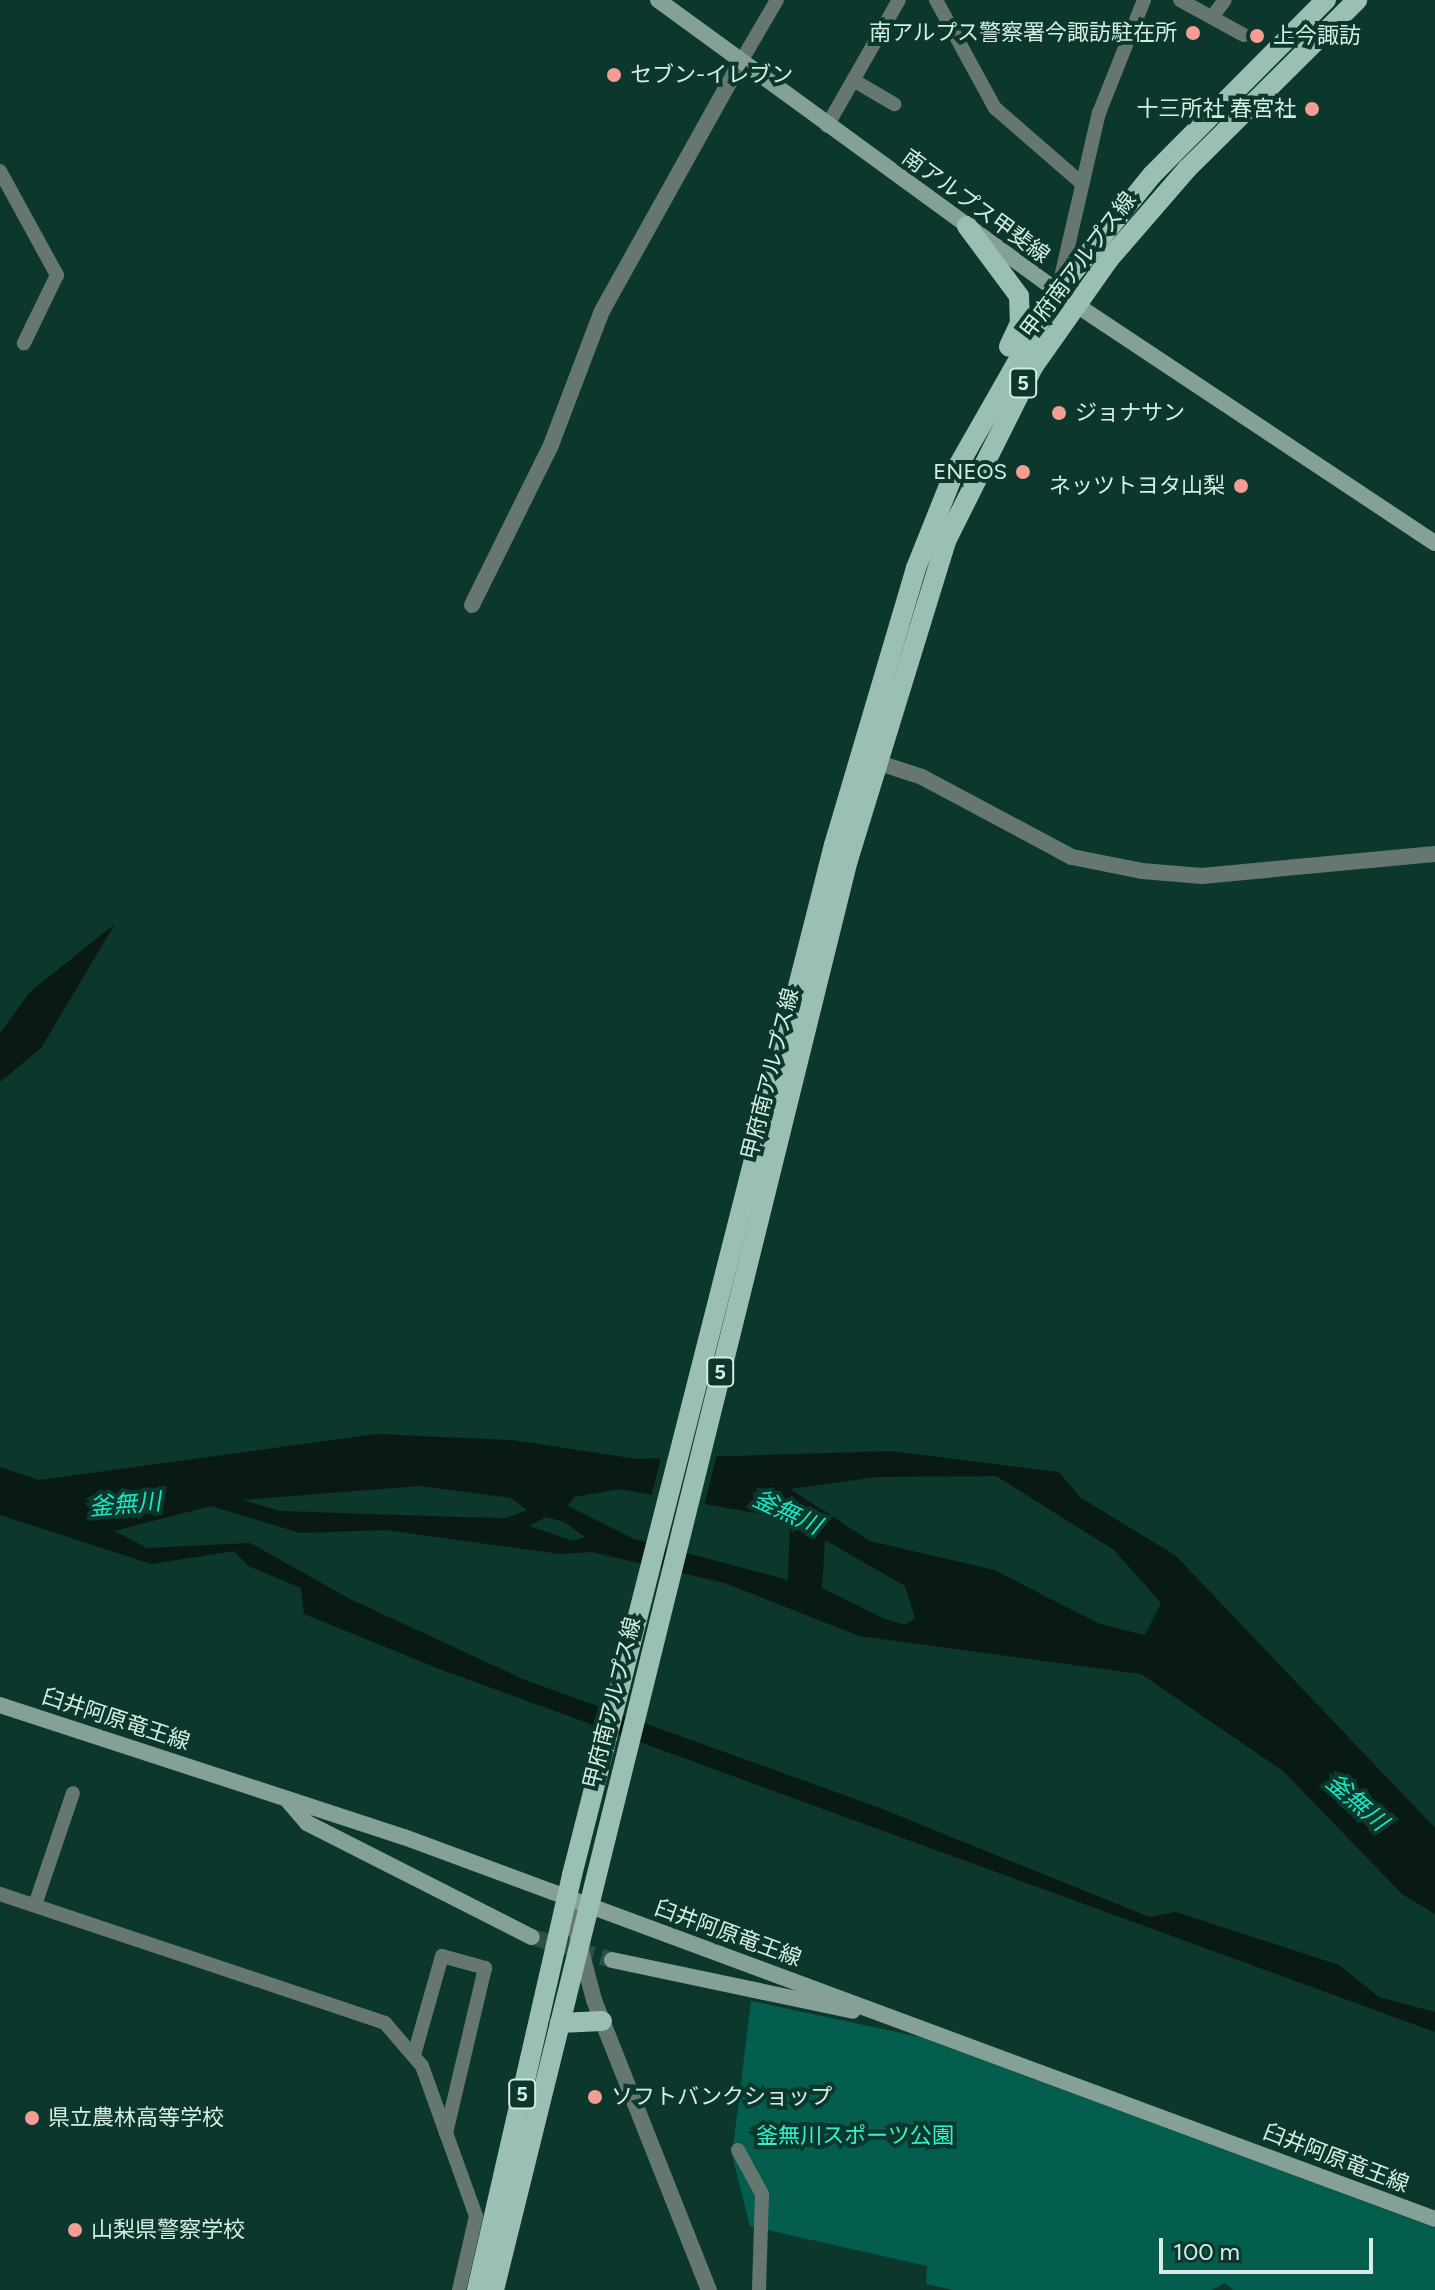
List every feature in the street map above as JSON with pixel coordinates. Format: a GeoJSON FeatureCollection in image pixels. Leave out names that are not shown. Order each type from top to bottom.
{"type":"FeatureCollection","features":[{"type":"Feature","properties":{"kind":"main road","name":"南アルプス甲斐線"},"geometry":{"type":"LineString","coordinates":[[658,0],[740,63],[1075,304],[1435,543]]}},
{"type":"Feature","properties":{"kind":"main road","name":"甲府南アルプス線"},"geometry":{"type":"LineString","coordinates":[[477,2290],[566,1897],[916,568],[964,453],[1058,291],[1152,175],[1326,0]]}},
{"type":"Feature","properties":{"kind":"main road","name":"甲府南アルプス線"},"geometry":{"type":"LineString","coordinates":[[866,758],[946,541],[1013,402],[1075,304],[1187,169],[1357,0]]}},
{"type":"Feature","properties":{"kind":"main road"},"geometry":{"type":"LineString","coordinates":[[964,453],[1022,311],[1012,281],[983,256],[967,226]]}},
{"type":"Feature","properties":{"kind":"main road","name":"甲府南アルプス線"},"geometry":{"type":"LineString","coordinates":[[494,2290],[840,858]]}},
{"type":"Feature","properties":{"kind":"main road","name":"臼井阿原竜王線"},"geometry":{"type":"LineString","coordinates":[[0,1705],[588,1904],[1435,2219]]}},
{"type":"Feature","properties":{"kind":"main road"},"geometry":{"type":"LineString","coordinates":[[289,1802],[307,1823],[532,1937]]}},
{"type":"Feature","properties":{"kind":"main road"},"geometry":{"type":"LineString","coordinates":[[612,1960],[891,2016]]}},
{"type":"Feature","properties":{"kind":"main road"},"geometry":{"type":"LineString","coordinates":[[560,2023],[602,2021]]}},
{"type":"Feature","properties":{"kind":"street"},"geometry":{"type":"LineString","coordinates":[[472,605],[551,445],[602,311],[777,0]]}},
{"type":"Feature","properties":{"kind":"street"},"geometry":{"type":"LineString","coordinates":[[827,126],[899,0]]}},
{"type":"Feature","properties":{"kind":"street"},"geometry":{"type":"LineString","coordinates":[[936,0],[995,108],[1079,181]]}},
{"type":"Feature","properties":{"kind":"street"},"geometry":{"type":"LineString","coordinates":[[1058,291],[1079,181],[1144,0]]}},
{"type":"Feature","properties":{"kind":"street"},"geometry":{"type":"LineString","coordinates":[[1180,0],[1244,35]]}},
{"type":"Feature","properties":{"kind":"street"},"geometry":{"type":"LineString","coordinates":[[1212,17],[1225,0]]}},
{"type":"Feature","properties":{"kind":"street"},"geometry":{"type":"LineString","coordinates":[[853,80],[894,104]]}},
{"type":"Feature","properties":{"kind":"street"},"geometry":{"type":"LineString","coordinates":[[0,171],[57,275],[24,343]]}},
{"type":"Feature","properties":{"kind":"street"},"geometry":{"type":"LineString","coordinates":[[866,758],[922,777],[1072,857],[1142,871],[1202,876],[1435,854]]}},
{"type":"Feature","properties":{"kind":"street"},"geometry":{"type":"LineString","coordinates":[[35,1905],[73,1793]]}},
{"type":"Feature","properties":{"kind":"street"},"geometry":{"type":"LineString","coordinates":[[0,1894],[362,2011],[414,2055],[476,2216],[459,2290]]}},
{"type":"Feature","properties":{"kind":"street"},"geometry":{"type":"LineString","coordinates":[[566,1897],[578,1951],[602,2021],[709,2290]]}},
{"type":"Feature","properties":{"kind":"street"},"geometry":{"type":"LineString","coordinates":[[414,2055],[442,1956],[485,1968],[446,2134]]}},
{"type":"Feature","properties":{"kind":"street"},"geometry":{"type":"LineString","coordinates":[[738,2150],[762,2194],[759,2290]]}},
{"type":"Feature","properties":{"kind":"green space","name":"釜無川スポーツ公園"},"geometry":{"type":"Polygon","coordinates":[[[751,2001],[920,2037],[1435,2228],[1435,2290],[1233,2290],[1225,2283],[1212,2290],[953,2290],[926,2284],[927,2266],[750,2226],[732,2155],[751,2001]]]}},
{"type":"Feature","properties":{"kind":"water"},"geometry":{"type":"Polygon","coordinates":[[[115,924],[41,1048],[0,1082],[0,1033],[30,992],[115,924]]]}},
{"type":"Feature","properties":{"kind":"water","name":"釜無川"},"geometry":{"type":"Polygon","coordinates":[[[376,1434],[512,1440],[637,1459],[891,1451],[1059,1472],[1080,1497],[1176,1556],[1435,1828],[1435,1914],[1402,1894],[1283,1771],[1141,1674],[859,1636],[725,1583],[591,1552],[560,1554],[385,1530],[300,1533],[211,1506],[114,1531],[147,1548],[250,1543],[352,1600],[525,1680],[880,1808],[1149,1917],[1176,1912],[1339,1965],[1379,1997],[1435,2012],[1435,2032],[442,1670],[304,1614],[301,1588],[248,1566],[234,1551],[151,1564],[0,1515],[0,1467],[39,1480],[376,1434]],[[996,1476],[877,1477],[790,1489],[870,1541],[994,1570],[1100,1624],[1145,1635],[1161,1603],[1114,1550],[996,1476]],[[420,1486],[242,1500],[280,1511],[506,1518],[527,1510],[511,1498],[420,1486]],[[619,1489],[574,1497],[568,1506],[634,1539],[788,1580],[790,1519],[619,1489]],[[546,1517],[529,1526],[573,1541],[585,1537],[564,1522],[546,1517]],[[825,1540],[822,1588],[885,1619],[905,1625],[915,1618],[905,1586],[825,1540]]]}},
{"type":"Feature","properties":{"kind":"pier"},"geometry":{"type":"Polygon","coordinates":[[[662,1454],[717,1454],[704,1506],[651,1498],[662,1454]]]}},
{"type":"Feature","properties":{"kind":"tunnel"},"geometry":{"type":"LineString","coordinates":[[532,1937],[612,1960]]}},
{"type":"Feature","properties":{"kind":"place","name":"南アルプス警察署今諏訪駐在所"},"geometry":{"type":"Point","coordinates":[1193,33]}},
{"type":"Feature","properties":{"kind":"place","name":"上今諏訪"},"geometry":{"type":"Point","coordinates":[1257,36]}},
{"type":"Feature","properties":{"kind":"place","name":"セブン-イレブン"},"geometry":{"type":"Point","coordinates":[614,75]}},
{"type":"Feature","properties":{"kind":"place","name":"十三所社 春宮社"},"geometry":{"type":"Point","coordinates":[1312,109]}},
{"type":"Feature","properties":{"kind":"place","name":"ジョナサン"},"geometry":{"type":"Point","coordinates":[1059,413]}},
{"type":"Feature","properties":{"kind":"place","name":"ENEOS"},"geometry":{"type":"Point","coordinates":[1023,472]}},
{"type":"Feature","properties":{"kind":"place","name":"ネッツトヨタ山梨"},"geometry":{"type":"Point","coordinates":[1241,486]}},
{"type":"Feature","properties":{"kind":"place","name":"ソフトバンクショップ"},"geometry":{"type":"Point","coordinates":[595,2097]}},
{"type":"Feature","properties":{"kind":"place","name":"県立農林高等学校"},"geometry":{"type":"Point","coordinates":[32,2118]}},
{"type":"Feature","properties":{"kind":"place","name":"山梨県警察学校"},"geometry":{"type":"Point","coordinates":[75,2230]}}]}
